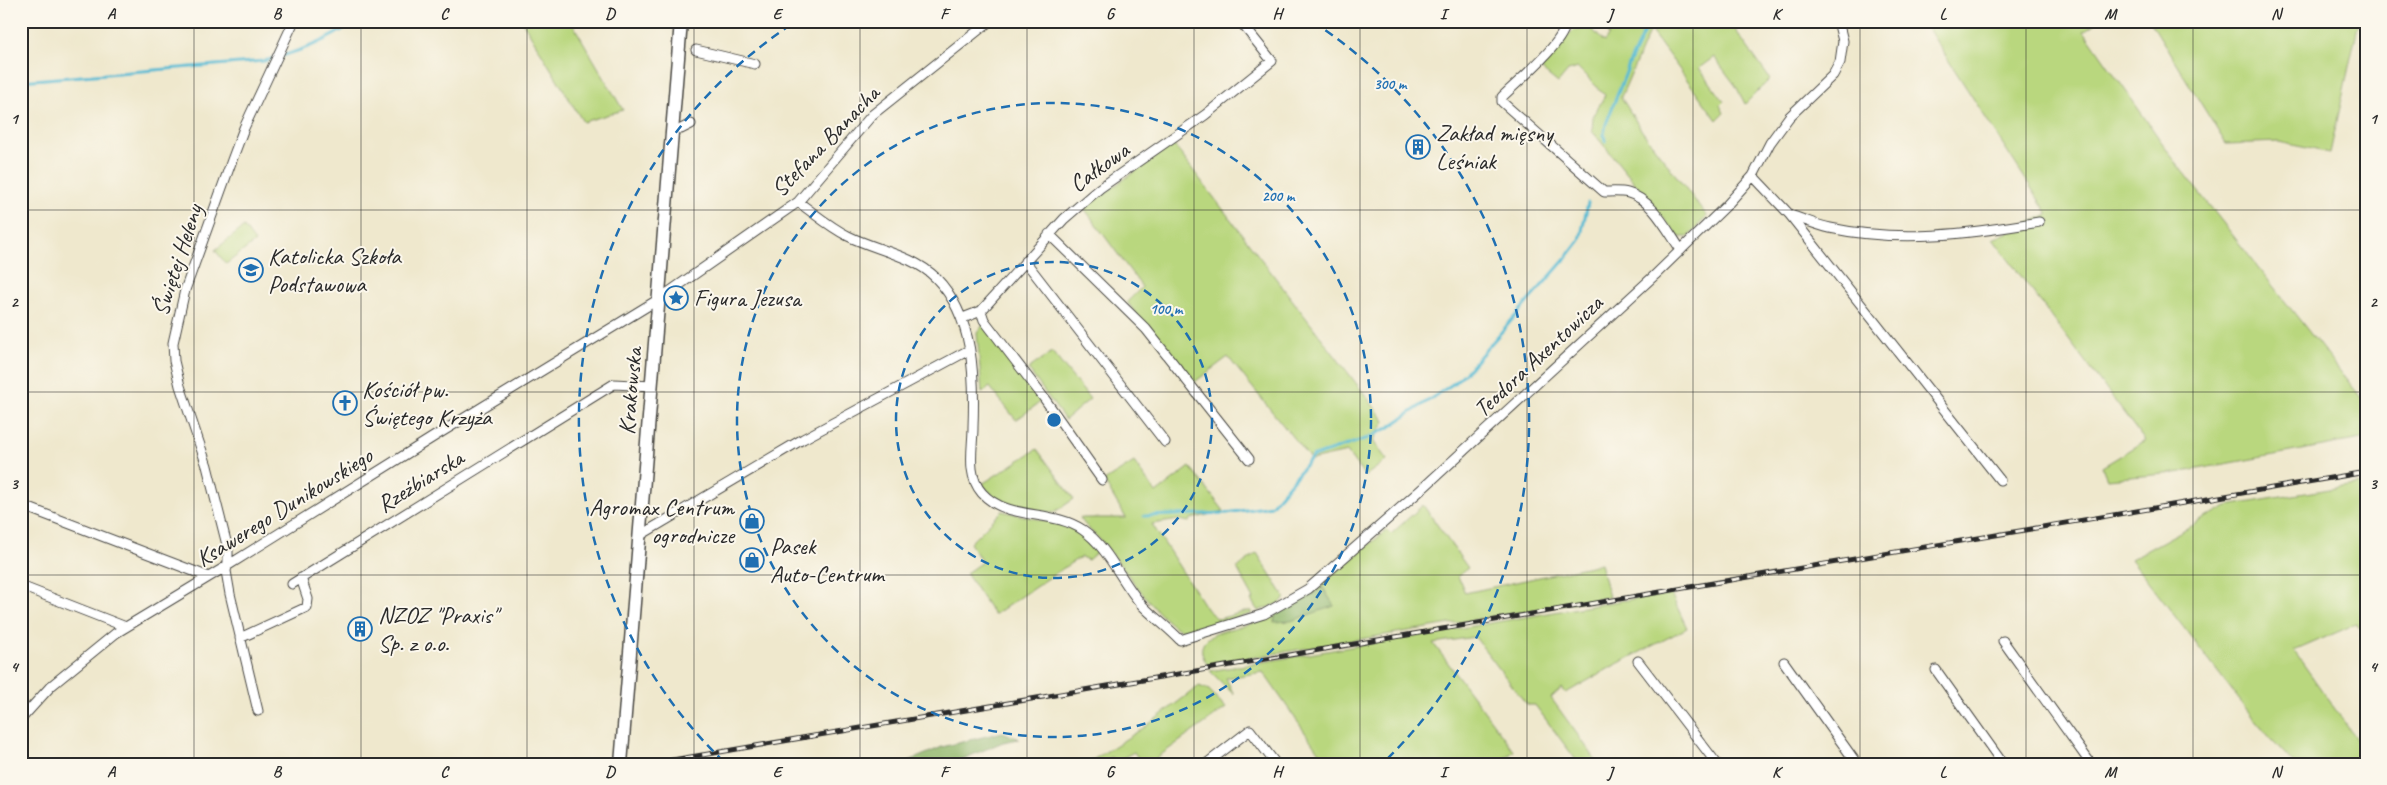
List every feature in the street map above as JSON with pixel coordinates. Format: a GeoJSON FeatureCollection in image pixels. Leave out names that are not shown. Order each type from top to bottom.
{"type":"FeatureCollection","features":[{"type":"Feature","properties":{"kind":"main road","name":"Krakowska"},"geometry":{"type":"LineString","coordinates":[[621,764],[681,21]]}},
{"type":"Feature","properties":{"kind":"street","name":"Świętej Heleny"},"geometry":{"type":"LineString","coordinates":[[258,711],[230,594],[226,571],[228,549],[207,466],[180,386],[174,361],[173,344],[180,309],[191,273],[244,128],[294,21]]}},
{"type":"Feature","properties":{"kind":"street","name":"Stefana Banacha"},"geometry":{"type":"LineString","coordinates":[[659,299],[798,202],[872,115],[990,21]]}},
{"type":"Feature","properties":{"kind":"street","name":"Całkowa"},"geometry":{"type":"LineString","coordinates":[[963,318],[981,311],[1049,234],[1100,188],[1205,115],[1272,61],[1240,21]]}},
{"type":"Feature","properties":{"kind":"street"},"geometry":{"type":"LineString","coordinates":[[1566,21],[1565,31],[1556,45],[1502,97],[1502,102],[1604,192],[1626,192],[1638,197],[1651,208],[1681,250]]}},
{"type":"Feature","properties":{"kind":"street","name":"Teodora Axentowicza"},"geometry":{"type":"LineString","coordinates":[[969,350],[973,386],[972,470],[976,485],[981,493],[1008,509],[1064,520],[1085,531],[1095,541],[1141,603],[1180,640],[1264,614],[1308,589],[1475,441],[1681,250],[1753,176],[1770,143],[1789,117],[1833,75],[1840,62],[1843,41],[1838,21]]}},
{"type":"Feature","properties":{"kind":"street"},"geometry":{"type":"LineString","coordinates":[[696,50],[755,64]]}},
{"type":"Feature","properties":{"kind":"street"},"geometry":{"type":"LineString","coordinates":[[680,129],[692,124]]}},
{"type":"Feature","properties":{"kind":"street"},"geometry":{"type":"LineString","coordinates":[[1753,176],[1790,215],[2000,480]]}},
{"type":"Feature","properties":{"kind":"street"},"geometry":{"type":"LineString","coordinates":[[640,536],[803,439],[969,350],[963,318],[935,277],[911,262],[878,246],[848,236],[798,202]]}},
{"type":"Feature","properties":{"kind":"street"},"geometry":{"type":"LineString","coordinates":[[1790,215],[1828,228],[1876,236],[1925,237],[2039,222]]}},
{"type":"Feature","properties":{"kind":"street"},"geometry":{"type":"LineString","coordinates":[[1049,234],[1146,329],[1249,459]]}},
{"type":"Feature","properties":{"kind":"street"},"geometry":{"type":"LineString","coordinates":[[1025,261],[1164,442]]}},
{"type":"Feature","properties":{"kind":"street","name":"Ksawerego Dunikowskiego"},"geometry":{"type":"LineString","coordinates":[[21,719],[73,667],[126,627],[659,299]]}},
{"type":"Feature","properties":{"kind":"street"},"geometry":{"type":"LineString","coordinates":[[981,311],[984,320],[1044,398],[1102,480]]}},
{"type":"Feature","properties":{"kind":"street","name":"Rzeźbiarska"},"geometry":{"type":"LineString","coordinates":[[292,584],[614,384],[652,386]]}},
{"type":"Feature","properties":{"kind":"street"},"geometry":{"type":"LineString","coordinates":[[21,505],[209,577]]}},
{"type":"Feature","properties":{"kind":"street"},"geometry":{"type":"LineString","coordinates":[[240,638],[307,607],[308,599],[301,578]]}},
{"type":"Feature","properties":{"kind":"street"},"geometry":{"type":"LineString","coordinates":[[21,586],[126,627]]}},
{"type":"Feature","properties":{"kind":"street"},"geometry":{"type":"LineString","coordinates":[[2003,641],[2091,764]]}},
{"type":"Feature","properties":{"kind":"street"},"geometry":{"type":"LineString","coordinates":[[1638,662],[1717,764]]}},
{"type":"Feature","properties":{"kind":"street"},"geometry":{"type":"LineString","coordinates":[[1784,662],[1858,764]]}},
{"type":"Feature","properties":{"kind":"street"},"geometry":{"type":"LineString","coordinates":[[1936,670],[2003,764]]}},
{"type":"Feature","properties":{"kind":"street"},"geometry":{"type":"LineString","coordinates":[[1206,764],[1250,730],[1276,764]]}},
{"type":"Feature","properties":{"kind":"green space"},"geometry":{"type":"Polygon","coordinates":[[[522,21],[571,21],[623,110],[583,122],[522,21]]]}},
{"type":"Feature","properties":{"kind":"green space"},"geometry":{"type":"Polygon","coordinates":[[[1597,21],[1729,21],[1770,79],[1745,104],[1736,86],[1714,57],[1699,68],[1724,101],[1720,105],[1724,113],[1717,120],[1650,30],[1621,97],[1642,131],[1707,216],[1688,237],[1679,237],[1592,131],[1593,117],[1605,95],[1578,68],[1568,71],[1558,83],[1536,65],[1574,30],[1592,29],[1604,42],[1609,35],[1597,21]]]}},
{"type":"Feature","properties":{"kind":"green space"},"geometry":{"type":"Polygon","coordinates":[[[1923,21],[2098,21],[2084,31],[2179,167],[2366,404],[2366,438],[2176,473],[2107,479],[2102,467],[2145,441],[1993,239],[2048,214],[1923,21]]]}},
{"type":"Feature","properties":{"kind":"green space"},"geometry":{"type":"Polygon","coordinates":[[[2150,21],[2359,21],[2330,153],[2279,142],[2226,144],[2150,21]]]}},
{"type":"Feature","properties":{"kind":"green space"},"geometry":{"type":"Polygon","coordinates":[[[1173,144],[1385,421],[1373,441],[1387,460],[1365,476],[1347,452],[1311,460],[1228,357],[1192,384],[1127,302],[1142,287],[1084,208],[1173,144]]]}},
{"type":"Feature","properties":{"kind":"green space"},"geometry":{"type":"Polygon","coordinates":[[[244,227],[255,242],[226,264],[215,250],[244,227]]]}},
{"type":"Feature","properties":{"kind":"green space"},"geometry":{"type":"Polygon","coordinates":[[[984,324],[1042,401],[1016,420],[990,387],[982,393],[977,333],[984,324]]]}},
{"type":"Feature","properties":{"kind":"green space"},"geometry":{"type":"Polygon","coordinates":[[[1052,352],[1090,399],[1065,420],[1028,369],[1052,352]]]}},
{"type":"Feature","properties":{"kind":"green space"},"geometry":{"type":"Polygon","coordinates":[[[1037,449],[1074,499],[1053,513],[1012,506],[995,498],[982,484],[1037,449]]]}},
{"type":"Feature","properties":{"kind":"green space"},"geometry":{"type":"Polygon","coordinates":[[[1134,462],[1156,493],[1190,467],[1224,511],[1191,519],[1189,522],[1179,520],[1152,524],[1207,610],[1218,619],[1248,611],[1252,611],[1251,614],[1200,629],[1183,630],[1174,626],[1153,606],[1110,551],[1082,522],[1080,518],[1126,518],[1104,481],[1134,462]]]}},
{"type":"Feature","properties":{"kind":"green space"},"geometry":{"type":"Polygon","coordinates":[[[2366,483],[2366,635],[2356,624],[2294,651],[2366,753],[2366,764],[2294,764],[2257,723],[2131,559],[2227,506],[2366,483]]]}},
{"type":"Feature","properties":{"kind":"green space"},"geometry":{"type":"Polygon","coordinates":[[[1423,505],[1468,568],[1458,576],[1465,593],[1600,564],[1609,597],[1208,665],[1202,654],[1202,646],[1207,639],[1215,634],[1257,622],[1276,614],[1274,621],[1334,606],[1322,586],[1307,598],[1306,596],[1387,530],[1391,534],[1423,505]]]}},
{"type":"Feature","properties":{"kind":"green space"},"geometry":{"type":"Polygon","coordinates":[[[1002,511],[1072,527],[1099,550],[1088,560],[1081,557],[1071,563],[994,615],[966,573],[982,562],[970,543],[1002,511]]]}},
{"type":"Feature","properties":{"kind":"green space"},"geometry":{"type":"Polygon","coordinates":[[[1257,553],[1285,598],[1280,603],[1258,611],[1251,600],[1254,599],[1237,568],[1257,553]]]}},
{"type":"Feature","properties":{"kind":"green space"},"geometry":{"type":"Polygon","coordinates":[[[1322,586],[1334,606],[1291,621],[1274,622],[1276,614],[1306,596],[1308,598],[1322,586]]]}},
{"type":"Feature","properties":{"kind":"green space"},"geometry":{"type":"Polygon","coordinates":[[[1671,594],[1687,628],[1566,693],[1562,688],[1551,698],[1596,760],[1594,764],[1590,760],[1586,764],[1579,764],[1535,705],[1527,705],[1475,637],[1433,643],[1514,751],[1498,764],[1327,764],[1263,672],[1226,678],[1234,695],[1210,671],[1619,601],[1671,594]]]}},
{"type":"Feature","properties":{"kind":"green space"},"geometry":{"type":"Polygon","coordinates":[[[1199,686],[1209,690],[1226,708],[1148,764],[1142,764],[1134,752],[1117,761],[1111,757],[1101,764],[1093,764],[1091,761],[1145,727],[1199,686]]]}},
{"type":"Feature","properties":{"kind":"green space"},"geometry":{"type":"Polygon","coordinates":[[[1003,732],[1019,739],[1003,742],[951,764],[902,764],[942,747],[1003,732]]]}},
{"type":"Feature","properties":{"kind":"waterway"},"geometry":{"type":"LineString","coordinates":[[21,81],[264,61],[312,46],[334,35],[355,21]]}},
{"type":"Feature","properties":{"kind":"waterway"},"geometry":{"type":"LineString","coordinates":[[1605,141],[1606,124],[1630,62],[1649,21]]}},
{"type":"Feature","properties":{"kind":"waterway"},"geometry":{"type":"LineString","coordinates":[[1144,516],[1227,513],[1271,506],[1312,457],[1368,438],[1388,428],[1454,383],[1468,370],[1580,240],[1588,203]]}},
{"type":"Feature","properties":{"kind":"railway"},"geometry":{"type":"LineString","coordinates":[[649,764],[2366,472]]}},
{"type":"Feature","properties":{"kind":"place","name":"Zakład mięsny Leśniak"},"geometry":{"type":"Point","coordinates":[1418,147]}},
{"type":"Feature","properties":{"kind":"place","name":"Katolicka Szkoła Podstawowa"},"geometry":{"type":"Point","coordinates":[251,270]}},
{"type":"Feature","properties":{"kind":"place","name":"Figura Jezusa"},"geometry":{"type":"Point","coordinates":[676,298]}},
{"type":"Feature","properties":{"kind":"place","name":"Kościół pw. Świętego Krzyża"},"geometry":{"type":"Point","coordinates":[345,403]}},
{"type":"Feature","properties":{"kind":"place","name":"Agromax Centrum ogrodnicze"},"geometry":{"type":"Point","coordinates":[752,521]}},
{"type":"Feature","properties":{"kind":"place","name":"Pasek Auto-Centrum"},"geometry":{"type":"Point","coordinates":[752,560]}},
{"type":"Feature","properties":{"kind":"place","name":"NZOZ \"Praxis\" Sp. z o.o."},"geometry":{"type":"Point","coordinates":[360,629]}}]}
